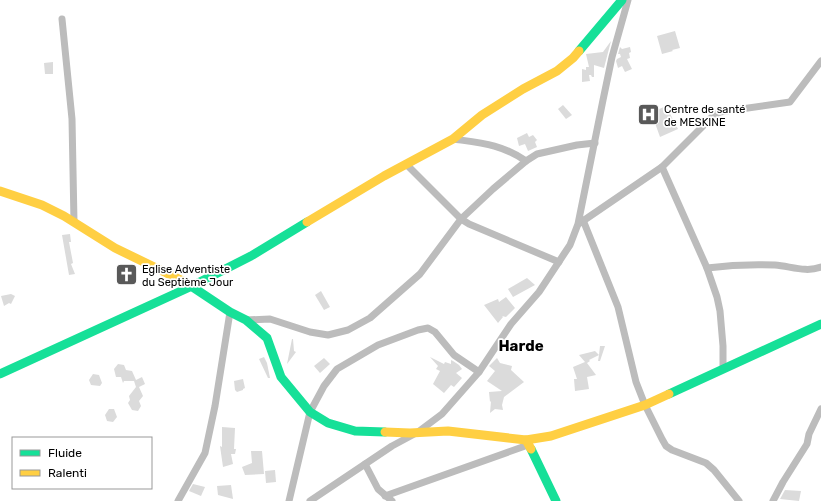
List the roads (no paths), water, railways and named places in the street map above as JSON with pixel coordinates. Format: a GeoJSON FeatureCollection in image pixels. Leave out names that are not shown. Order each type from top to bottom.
{"type":"FeatureCollection","features":[{"type":"Feature","properties":{"kind":"street"},"geometry":{"type":"LineString","coordinates":[[0,374],[192,286],[251,256],[406,164],[453,139],[482,115],[523,89],[557,71],[573,58],[622,0]]}},
{"type":"Feature","properties":{"kind":"street"},"geometry":{"type":"LineString","coordinates":[[310,501],[392,446],[418,432],[442,414],[479,372],[511,324],[539,292],[570,245],[581,222],[594,143],[612,57],[628,0]]}},
{"type":"Feature","properties":{"kind":"street"},"geometry":{"type":"LineString","coordinates":[[62,19],[72,120],[74,222]]}},
{"type":"Feature","properties":{"kind":"street"},"geometry":{"type":"LineString","coordinates":[[581,222],[662,167],[713,116],[720,112],[790,102],[821,61]]}},
{"type":"Feature","properties":{"kind":"street"},"geometry":{"type":"LineString","coordinates":[[453,139],[501,148],[526,161]]}},
{"type":"Feature","properties":{"kind":"street"},"geometry":{"type":"LineString","coordinates":[[246,320],[270,319],[310,332],[328,335],[348,330],[370,318],[420,274],[461,219],[526,161],[537,154],[577,145],[594,143]]}},
{"type":"Feature","properties":{"kind":"street"},"geometry":{"type":"LineString","coordinates":[[406,164],[461,219],[469,224],[559,262]]}},
{"type":"Feature","properties":{"kind":"street"},"geometry":{"type":"LineString","coordinates":[[662,167],[707,268],[717,297],[720,311],[723,346],[723,369]]}},
{"type":"Feature","properties":{"kind":"street"},"geometry":{"type":"LineString","coordinates":[[0,191],[42,205],[74,222],[115,248],[192,286],[230,312],[246,320],[267,338],[281,377],[310,412],[328,424],[355,431],[448,431],[527,442]]}},
{"type":"Feature","properties":{"kind":"street"},"geometry":{"type":"LineString","coordinates":[[581,222],[618,307],[636,382],[645,405],[662,439],[666,446],[672,450],[706,463],[714,470],[739,501]]}},
{"type":"Feature","properties":{"kind":"street"},"geometry":{"type":"LineString","coordinates":[[707,268],[740,264],[777,265],[803,269],[821,267]]}},
{"type":"Feature","properties":{"kind":"street"},"geometry":{"type":"LineString","coordinates":[[178,501],[205,453],[215,406],[230,312]]}},
{"type":"Feature","properties":{"kind":"street"},"geometry":{"type":"LineString","coordinates":[[385,496],[527,442],[551,436],[645,405],[821,324]]}},
{"type":"Feature","properties":{"kind":"street"},"geometry":{"type":"LineString","coordinates":[[289,501],[310,412],[324,386],[336,369],[378,345],[418,330],[428,328],[432,329],[454,355],[479,372]]}},
{"type":"Feature","properties":{"kind":"street"},"geometry":{"type":"LineString","coordinates":[[773,501],[807,444],[821,409]]}},
{"type":"Feature","properties":{"kind":"street"},"geometry":{"type":"LineString","coordinates":[[527,442],[556,501]]}},
{"type":"Feature","properties":{"kind":"street"},"geometry":{"type":"LineString","coordinates":[[365,464],[378,489],[392,501]]}},
{"type":"Feature","properties":{"kind":"place","name":"Centre de santé de MESKINE"},"geometry":{"type":"Point","coordinates":[648,115]}},
{"type":"Feature","properties":{"kind":"place","name":"Eglise Adventiste du Septième Jour"},"geometry":{"type":"Point","coordinates":[126,275]}},
{"type":"Feature","properties":{"kind":"district","name":"Harde"},"geometry":{"type":"Point","coordinates":[521,346]}}]}
